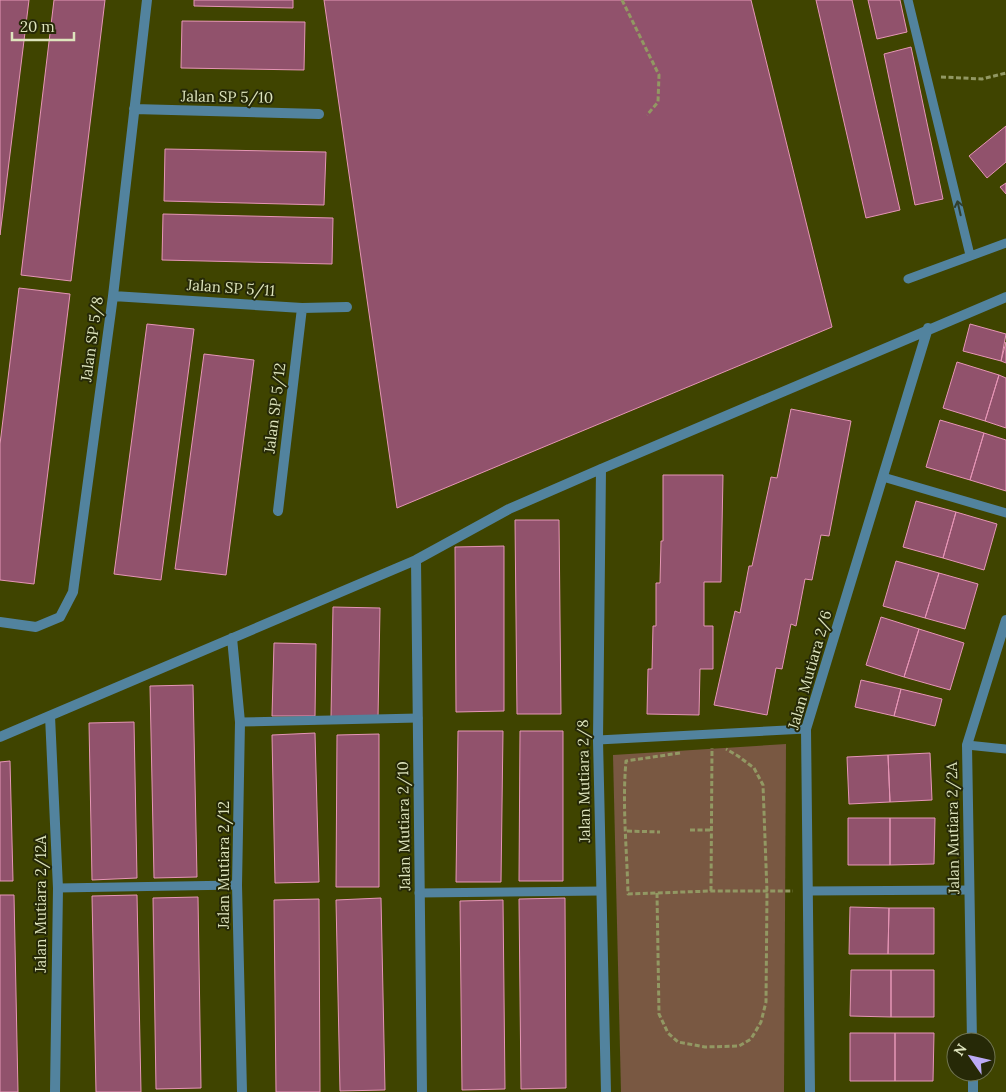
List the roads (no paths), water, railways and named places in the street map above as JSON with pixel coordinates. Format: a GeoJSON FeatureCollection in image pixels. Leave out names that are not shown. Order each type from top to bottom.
{"type":"FeatureCollection","features":[{"type":"Feature","properties":{"kind":"street","name":"Jalan SP 5/8"},"geometry":{"type":"LineString","coordinates":[[0,622],[36,627],[60,617],[73,592],[113,296],[147,0]]}},
{"type":"Feature","properties":{"kind":"street","name":"Jalan SP 5/10"},"geometry":{"type":"LineString","coordinates":[[134,110],[319,114]]}},
{"type":"Feature","properties":{"kind":"street","name":"Jalan SP 5/11"},"geometry":{"type":"LineString","coordinates":[[113,296],[302,308],[347,307]]}},
{"type":"Feature","properties":{"kind":"street"},"geometry":{"type":"LineString","coordinates":[[0,737],[416,560],[509,509],[928,328],[1006,297]]}},
{"type":"Feature","properties":{"kind":"street","name":"Jalan SP 5/12"},"geometry":{"type":"LineString","coordinates":[[278,511],[302,308]]}},
{"type":"Feature","properties":{"kind":"street","name":"Jalan Mutiara 2/6"},"geometry":{"type":"LineString","coordinates":[[810,1092],[806,729],[928,328]]}},
{"type":"Feature","properties":{"kind":"street","name":"Jalan Mutiara 2/8"},"geometry":{"type":"LineString","coordinates":[[601,469],[598,740],[606,1092]]}},
{"type":"Feature","properties":{"kind":"street","name":"Jalan Mutiara 2/10"},"geometry":{"type":"LineString","coordinates":[[416,560],[422,1092]]}},
{"type":"Feature","properties":{"kind":"street","name":"Jalan Mutiara 2/2A"},"geometry":{"type":"LineString","coordinates":[[972,1032],[968,745],[1006,620]]}},
{"type":"Feature","properties":{"kind":"street","name":"Jalan Mutiara 2/12"},"geometry":{"type":"LineString","coordinates":[[232,638],[240,722],[237,885],[242,1092]]}},
{"type":"Feature","properties":{"kind":"street","name":"Jalan Mutiara 2/12A"},"geometry":{"type":"LineString","coordinates":[[50,716],[58,888],[55,1092]]}},
{"type":"Feature","properties":{"kind":"lane"},"geometry":{"type":"LineString","coordinates":[[908,0],[970,255]]}},
{"type":"Feature","properties":{"kind":"lane"},"geometry":{"type":"LineString","coordinates":[[908,279],[1006,243]]}},
{"type":"Feature","properties":{"kind":"lane"},"geometry":{"type":"LineString","coordinates":[[883,477],[1006,513]]}},
{"type":"Feature","properties":{"kind":"lane"},"geometry":{"type":"LineString","coordinates":[[240,722],[418,718]]}},
{"type":"Feature","properties":{"kind":"lane"},"geometry":{"type":"LineString","coordinates":[[598,740],[806,729]]}},
{"type":"Feature","properties":{"kind":"lane"},"geometry":{"type":"LineString","coordinates":[[968,745],[1006,749]]}},
{"type":"Feature","properties":{"kind":"lane"},"geometry":{"type":"LineString","coordinates":[[58,888],[237,885]]}},
{"type":"Feature","properties":{"kind":"lane"},"geometry":{"type":"LineString","coordinates":[[808,891],[969,890]]}},
{"type":"Feature","properties":{"kind":"lane"},"geometry":{"type":"LineString","coordinates":[[419,893],[601,891]]}}]}
